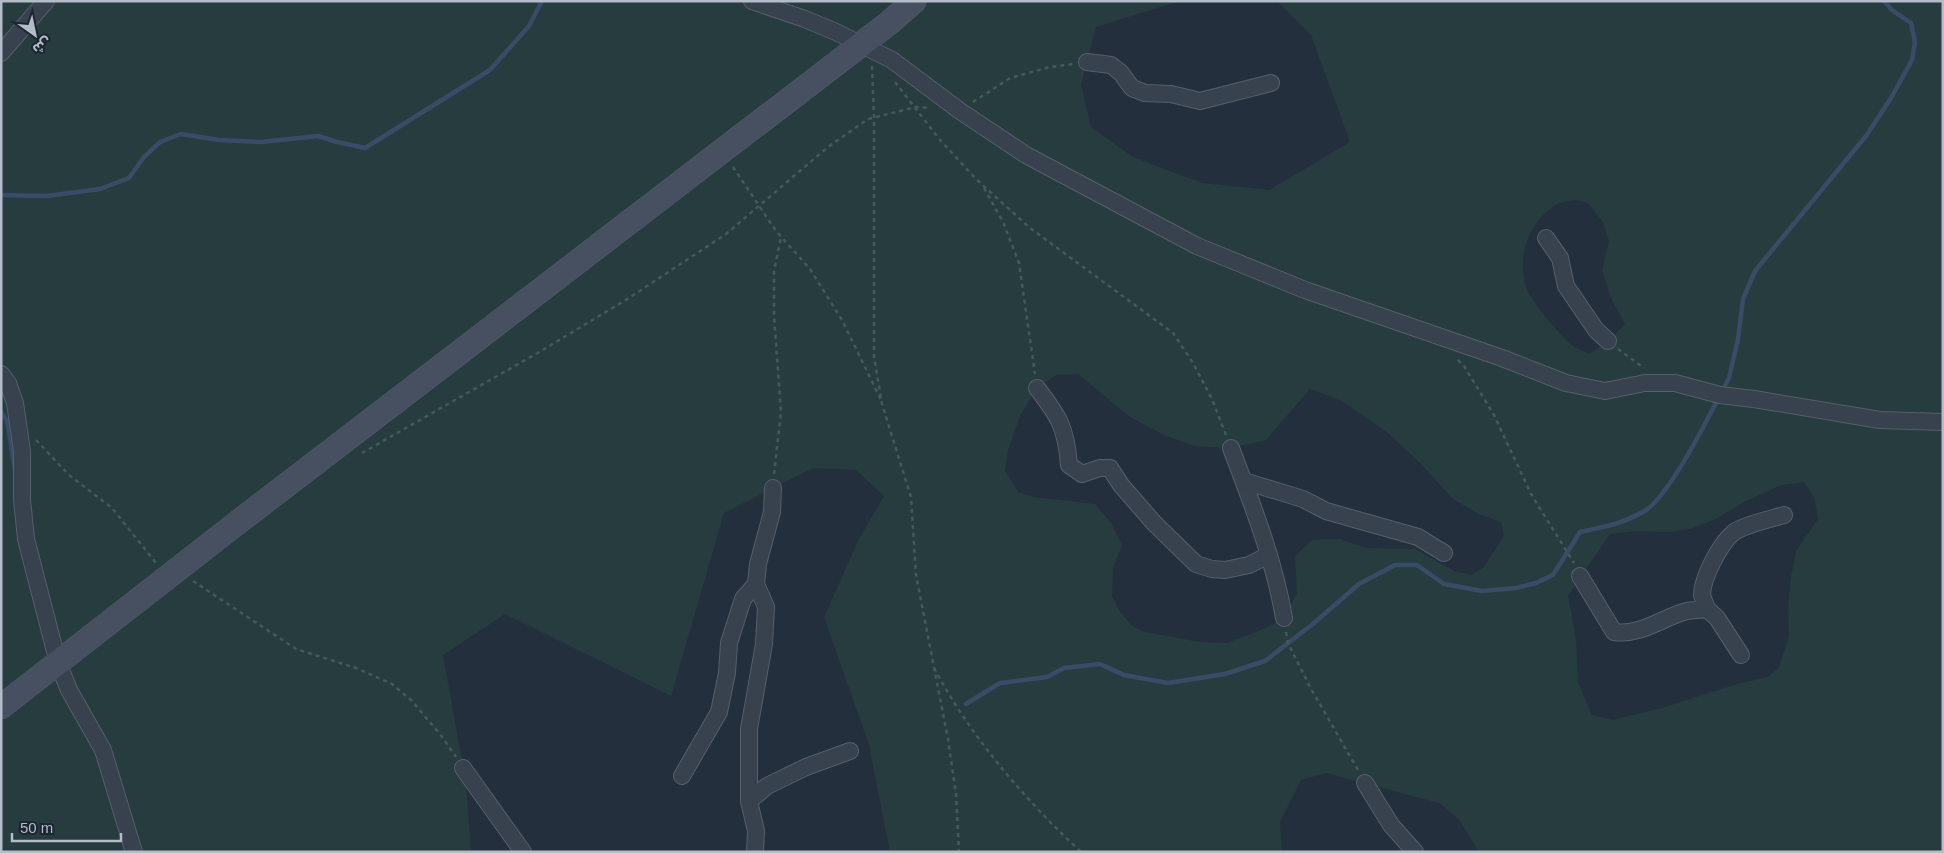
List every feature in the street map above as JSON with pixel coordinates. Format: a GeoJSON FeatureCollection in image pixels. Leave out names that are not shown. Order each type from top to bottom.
{"type":"FeatureCollection","features":[{"type":"Feature","properties":{"kind":"main road"},"geometry":{"type":"LineString","coordinates":[[1,707],[722,151],[866,47],[914,1]]}},
{"type":"Feature","properties":{"kind":"street"},"geometry":{"type":"LineString","coordinates":[[1,53],[46,1]]}},
{"type":"Feature","properties":{"kind":"street"},"geometry":{"type":"LineString","coordinates":[[752,1],[836,32],[892,60],[960,111],[1026,155],[1197,246],[1305,290],[1502,358],[1566,383],[1605,391],[1645,383],[1674,383],[1720,395],[1880,420],[1943,422]]}},
{"type":"Feature","properties":{"kind":"street"},"geometry":{"type":"LineString","coordinates":[[1087,62],[1111,65],[1121,73],[1132,88],[1145,93],[1171,94],[1200,101],[1270,83]]}},
{"type":"Feature","properties":{"kind":"street"},"geometry":{"type":"LineString","coordinates":[[1546,238],[1560,258],[1566,286],[1596,330],[1608,341]]}},
{"type":"Feature","properties":{"kind":"street"},"geometry":{"type":"LineString","coordinates":[[1,374],[8,384],[15,403],[22,451],[22,500],[26,540],[58,663],[69,690],[103,750],[134,852]]}},
{"type":"Feature","properties":{"kind":"street"},"geometry":{"type":"LineString","coordinates":[[1037,388],[1058,416],[1067,441],[1070,465],[1082,474],[1100,468],[1110,468],[1154,524],[1196,564],[1212,569],[1225,570],[1250,565],[1269,556]]}},
{"type":"Feature","properties":{"kind":"street"},"geometry":{"type":"LineString","coordinates":[[1231,448],[1269,556],[1284,618]]}},
{"type":"Feature","properties":{"kind":"street"},"geometry":{"type":"LineString","coordinates":[[1244,481],[1303,499],[1326,511],[1418,537],[1444,553]]}},
{"type":"Feature","properties":{"kind":"street"},"geometry":{"type":"LineString","coordinates":[[755,852],[756,831],[749,801],[749,729],[764,644],[766,607],[756,584],[758,564],[772,512],[773,488]]}},
{"type":"Feature","properties":{"kind":"street"},"geometry":{"type":"LineString","coordinates":[[1741,655],[1717,618],[1707,609],[1702,596],[1705,578],[1715,556],[1733,533],[1784,515]]}},
{"type":"Feature","properties":{"kind":"street"},"geometry":{"type":"LineString","coordinates":[[1580,576],[1614,632],[1625,634],[1662,622],[1687,611],[1707,609]]}},
{"type":"Feature","properties":{"kind":"street"},"geometry":{"type":"LineString","coordinates":[[682,776],[719,712],[727,673],[730,637],[743,599],[756,584]]}},
{"type":"Feature","properties":{"kind":"street"},"geometry":{"type":"LineString","coordinates":[[749,801],[767,786],[806,767],[850,751]]}},
{"type":"Feature","properties":{"kind":"street"},"geometry":{"type":"LineString","coordinates":[[463,768],[523,852]]}},
{"type":"Feature","properties":{"kind":"street"},"geometry":{"type":"LineString","coordinates":[[1365,783],[1391,825],[1415,852]]}},
{"type":"Feature","properties":{"kind":"path"},"geometry":{"type":"LineString","coordinates":[[866,47],[874,117],[874,357],[882,404],[911,497],[916,575],[948,739],[956,794],[959,852]]}},
{"type":"Feature","properties":{"kind":"path"},"geometry":{"type":"LineString","coordinates":[[355,457],[541,351],[628,298],[726,234],[828,146],[868,119],[916,107],[960,111],[1010,78],[1050,66],[1087,62]]}},
{"type":"Feature","properties":{"kind":"path"},"geometry":{"type":"LineString","coordinates":[[892,79],[916,107],[940,140],[983,186],[1030,228],[1173,333],[1193,363],[1212,399],[1231,448]]}},
{"type":"Feature","properties":{"kind":"path"},"geometry":{"type":"LineString","coordinates":[[722,151],[781,237],[810,269],[842,320],[882,404]]}},
{"type":"Feature","properties":{"kind":"path"},"geometry":{"type":"LineString","coordinates":[[983,186],[1003,222],[1019,264],[1029,347],[1037,388]]}},
{"type":"Feature","properties":{"kind":"path"},"geometry":{"type":"LineString","coordinates":[[773,488],[782,412],[774,316],[774,271],[781,237]]}},
{"type":"Feature","properties":{"kind":"path"},"geometry":{"type":"LineString","coordinates":[[1608,341],[1629,359],[1649,372]]}},
{"type":"Feature","properties":{"kind":"path"},"geometry":{"type":"LineString","coordinates":[[1458,360],[1464,366],[1494,415],[1531,494],[1552,531],[1568,552],[1580,576]]}},
{"type":"Feature","properties":{"kind":"path"},"geometry":{"type":"LineString","coordinates":[[36,440],[69,475],[112,508],[152,559],[169,576]]}},
{"type":"Feature","properties":{"kind":"path"},"geometry":{"type":"LineString","coordinates":[[199,576],[193,581],[296,649],[356,668],[392,684],[417,707],[440,734],[463,768]]}},
{"type":"Feature","properties":{"kind":"path"},"geometry":{"type":"LineString","coordinates":[[1284,618],[1288,643],[1365,783]]}},
{"type":"Feature","properties":{"kind":"path"},"geometry":{"type":"LineString","coordinates":[[933,666],[945,688],[998,763],[1046,820],[1080,852]]}},
{"type":"Feature","properties":{"kind":"green space"},"geometry":{"type":"Polygon","coordinates":[[[1,1],[1180,1],[1096,27],[1081,85],[1091,127],[1133,157],[1202,183],[1269,190],[1350,142],[1311,35],[1277,1],[1943,1],[1943,852],[1479,852],[1459,819],[1439,803],[1326,773],[1301,780],[1280,822],[1282,852],[890,852],[869,745],[824,617],[860,537],[884,496],[856,470],[813,468],[724,513],[671,696],[505,614],[443,655],[466,783],[471,852],[1,852],[1,1]],[[1576,200],[1557,204],[1538,221],[1531,231],[1524,255],[1524,280],[1531,297],[1555,328],[1576,348],[1590,354],[1608,341],[1625,324],[1611,298],[1602,270],[1609,241],[1603,222],[1588,203],[1576,200]],[[1078,374],[1056,375],[1037,388],[1020,416],[1008,450],[1005,471],[1018,492],[1033,497],[1095,504],[1111,523],[1122,545],[1113,568],[1112,596],[1119,610],[1132,626],[1145,632],[1200,642],[1227,643],[1261,630],[1284,618],[1297,593],[1295,556],[1312,540],[1340,539],[1366,548],[1415,549],[1454,571],[1472,575],[1484,567],[1504,536],[1501,522],[1479,514],[1453,499],[1421,464],[1387,432],[1342,401],[1310,389],[1266,440],[1231,448],[1194,446],[1162,434],[1130,417],[1078,374]],[[1804,482],[1781,485],[1744,502],[1718,518],[1690,529],[1668,532],[1635,531],[1610,534],[1568,595],[1576,640],[1578,682],[1592,715],[1613,720],[1662,708],[1737,684],[1768,677],[1779,667],[1789,636],[1790,582],[1796,551],[1818,519],[1814,497],[1804,482]]]}},
{"type":"Feature","properties":{"kind":"waterway"},"geometry":{"type":"LineString","coordinates":[[1,195],[47,196],[100,189],[129,178],[144,157],[160,142],[181,134],[219,140],[261,142],[318,136],[365,148],[490,70],[529,26],[542,1]]}},
{"type":"Feature","properties":{"kind":"waterway"},"geometry":{"type":"LineString","coordinates":[[1722,391],[1729,378],[1738,339],[1743,299],[1755,271],[1866,136],[1891,98],[1912,60],[1915,42],[1911,23],[1892,10],[1884,1]]}},
{"type":"Feature","properties":{"kind":"waterway"},"geometry":{"type":"LineString","coordinates":[[966,704],[1000,683],[1047,677],[1064,668],[1100,664],[1124,675],[1168,683],[1225,674],[1265,661],[1314,623],[1359,584],[1395,565],[1417,565],[1444,584],[1482,591],[1516,588],[1536,583],[1553,575],[1580,532],[1630,518],[1646,510],[1655,502],[1676,475],[1719,397]]}},
{"type":"Feature","properties":{"kind":"waterway"},"geometry":{"type":"LineString","coordinates":[[1,412],[7,421],[15,470]]}}]}
